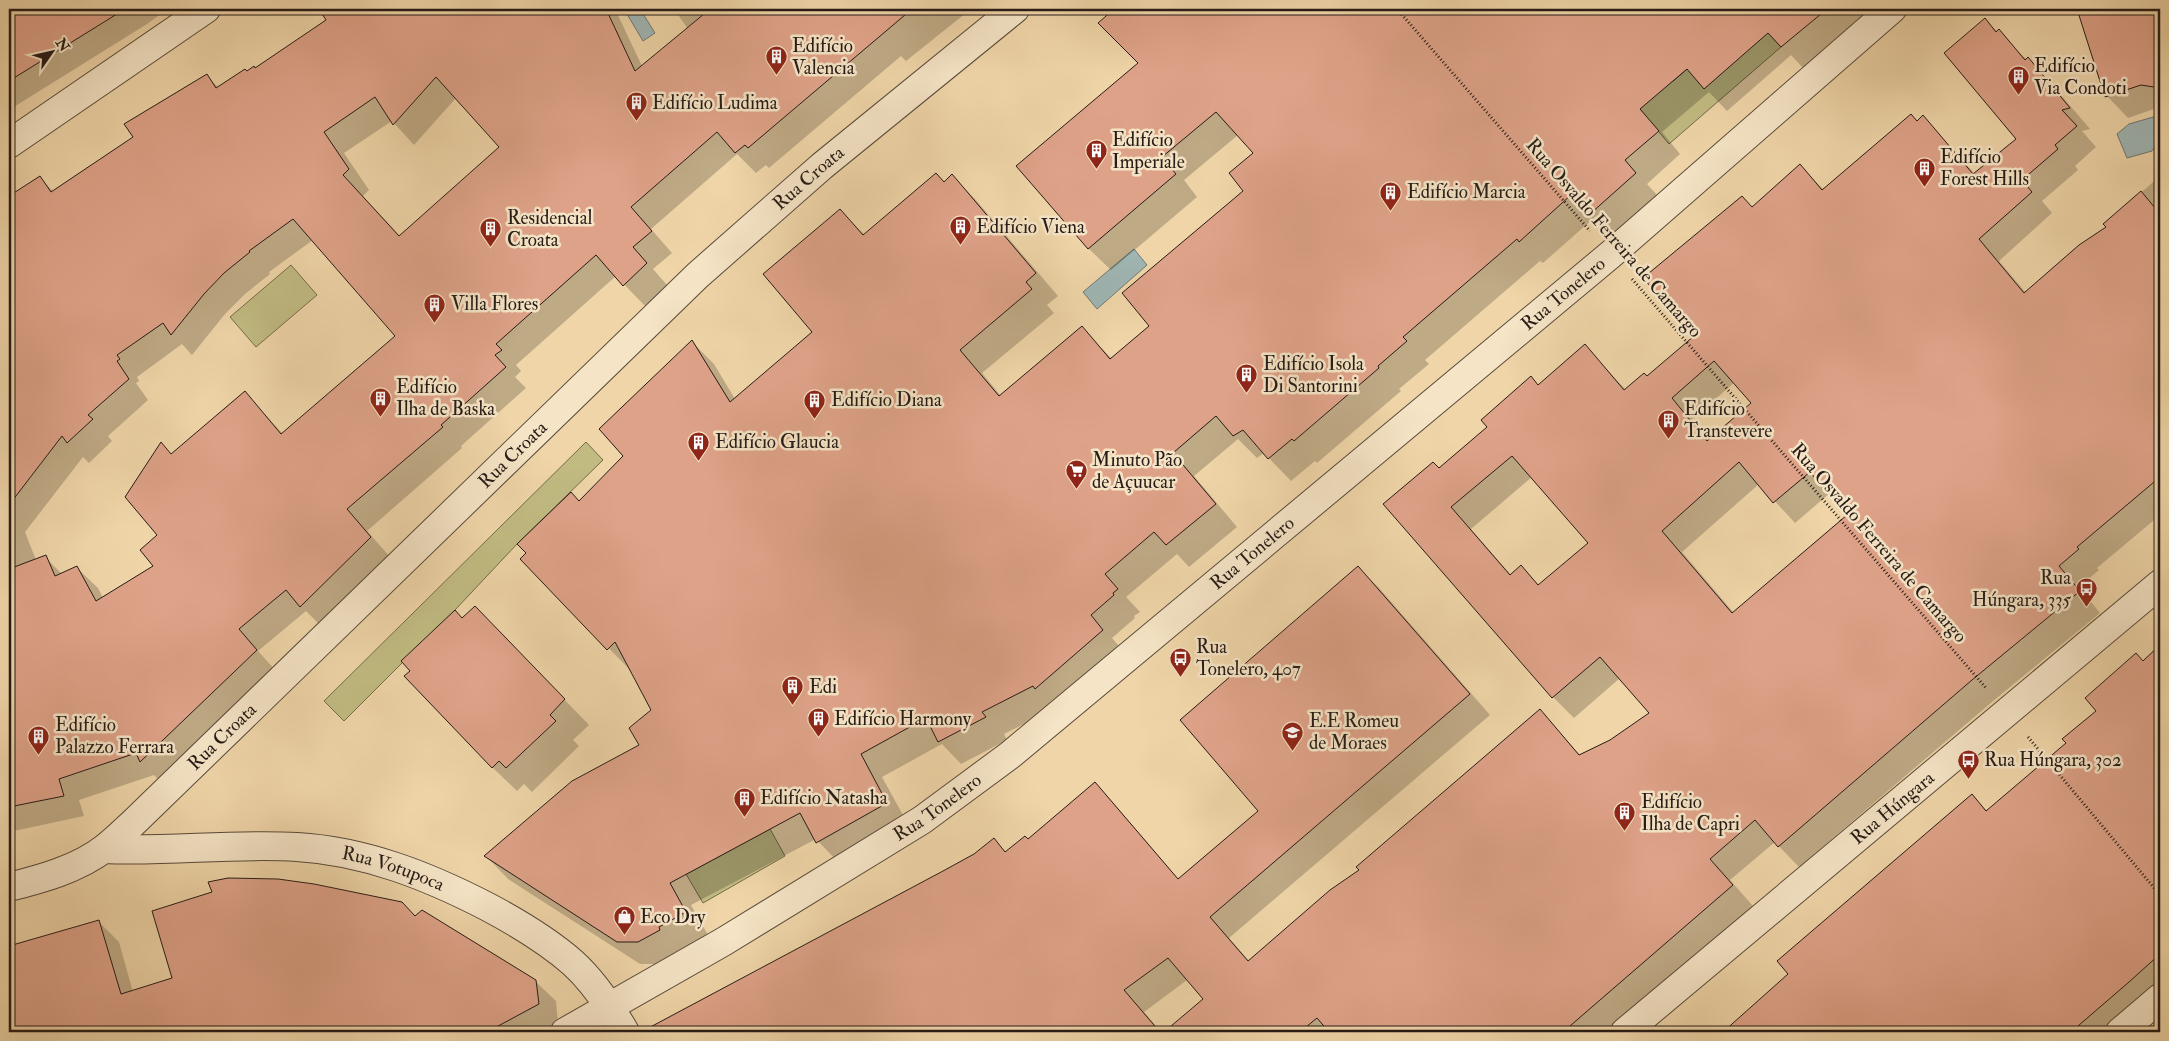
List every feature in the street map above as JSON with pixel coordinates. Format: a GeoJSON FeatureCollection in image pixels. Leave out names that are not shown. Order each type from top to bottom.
{"type":"FeatureCollection","features":[{"type":"Feature","properties":{"kind":"street"},"geometry":{"type":"LineString","coordinates":[[9,144],[206,9]]}},
{"type":"Feature","properties":{"kind":"street","name":"Rua Croata"},"geometry":{"type":"LineString","coordinates":[[9,888],[52,875],[104,849],[178,782],[698,275],[822,166],[1015,9]]}},
{"type":"Feature","properties":{"kind":"street","name":"Rua Tonelero"},"geometry":{"type":"LineString","coordinates":[[565,1032],[723,942],[922,820],[1010,755],[1610,255],[1892,9]]}},
{"type":"Feature","properties":{"kind":"street","name":"Rua Húngara"},"geometry":{"type":"LineString","coordinates":[[1625,1032],[2160,584]]}},
{"type":"Feature","properties":{"kind":"street","name":"Rua Votupoca"},"geometry":{"type":"LineString","coordinates":[[104,849],[142,851],[228,845],[298,847],[339,852],[396,866],[447,886],[511,919],[547,942],[575,964],[610,1006],[625,1032]]}},
{"type":"Feature","properties":{"kind":"street"},"geometry":{"type":"LineString","coordinates":[[2120,1032],[2160,998]]}},
{"type":"Feature","properties":{"kind":"path","name":"Rua Osvaldo Ferreira de Camargo"},"geometry":{"type":"LineString","coordinates":[[1397,9],[2007,712],[2160,895]]}},
{"type":"Feature","properties":{"kind":"shaded area"},"geometry":{"type":"Polygon","coordinates":[[[1747,9],[1781,47],[1669,144],[1628,95],[1672,82],[1719,42],[1716,36],[1747,9]]]}},
{"type":"Feature","properties":{"kind":"shaded area"},"geometry":{"type":"Polygon","coordinates":[[[291,265],[317,295],[256,347],[230,317],[291,265]]]}},
{"type":"Feature","properties":{"kind":"shaded area"},"geometry":{"type":"Polygon","coordinates":[[[586,442],[603,460],[517,544],[455,610],[344,721],[324,701],[586,442]]]}},
{"type":"Feature","properties":{"kind":"shaded area"},"geometry":{"type":"Polygon","coordinates":[[[770,829],[785,856],[703,903],[686,874],[770,829]]]}},
{"type":"Feature","properties":{"kind":"water"},"geometry":{"type":"Polygon","coordinates":[[[624,9],[640,9],[655,33],[643,41],[624,9]]]}},
{"type":"Feature","properties":{"kind":"water"},"geometry":{"type":"Polygon","coordinates":[[[2160,115],[2160,139],[2152,151],[2127,158],[2117,134],[2129,124],[2160,115]]]}},
{"type":"Feature","properties":{"kind":"water"},"geometry":{"type":"Polygon","coordinates":[[[1134,249],[1147,265],[1097,309],[1083,292],[1134,249]]]}},
{"type":"Feature","properties":{"kind":"building"},"geometry":{"type":"Polygon","coordinates":[[[9,9],[125,9],[9,81],[9,9]]]}},
{"type":"Feature","properties":{"kind":"building"},"geometry":{"type":"Polygon","coordinates":[[[319,9],[606,9],[635,71],[710,9],[912,9],[748,148],[745,145],[735,153],[717,132],[631,207],[652,231],[633,247],[647,263],[623,286],[596,255],[496,344],[502,350],[495,355],[506,367],[441,425],[443,427],[347,509],[371,537],[300,607],[286,590],[239,629],[257,650],[140,762],[136,753],[59,779],[64,796],[9,807],[9,569],[46,555],[55,576],[77,566],[96,601],[153,566],[140,550],[157,535],[125,497],[161,442],[171,454],[245,391],[281,434],[395,336],[293,219],[249,251],[224,273],[204,294],[171,335],[163,323],[117,355],[120,359],[117,361],[129,379],[88,415],[93,419],[67,443],[62,436],[9,505],[9,196],[40,176],[51,192],[133,137],[124,124],[207,74],[216,88],[245,69],[247,71],[254,66],[255,68],[326,20],[319,9]],[[436,77],[393,125],[375,97],[324,132],[349,169],[343,175],[399,236],[499,147],[436,77]]]}},
{"type":"Feature","properties":{"kind":"building"},"geometry":{"type":"Polygon","coordinates":[[[1114,9],[1827,9],[1781,47],[1768,33],[1704,89],[1687,69],[1640,109],[1659,131],[1625,160],[1636,173],[1590,214],[1572,194],[1519,242],[1517,239],[1403,337],[1407,341],[1378,366],[1379,368],[1294,441],[1292,439],[1268,459],[1243,430],[1233,436],[1216,416],[1173,453],[1216,504],[1166,545],[1154,532],[1105,574],[1118,589],[1113,593],[1114,595],[1091,615],[1103,630],[1035,689],[1033,686],[982,712],[986,717],[938,742],[926,718],[861,754],[887,803],[816,843],[800,813],[670,883],[686,912],[659,927],[660,930],[638,942],[617,942],[484,856],[572,781],[639,745],[629,728],[651,710],[615,642],[607,650],[520,559],[526,553],[517,544],[571,492],[579,501],[623,456],[599,429],[692,340],[730,402],[812,332],[763,274],[840,209],[863,235],[936,173],[944,182],[952,174],[1036,273],[1026,282],[1032,289],[960,350],[999,396],[1082,326],[1110,359],[1149,326],[1122,293],[1243,191],[1229,173],[1253,153],[1216,112],[1162,157],[1176,174],[1088,249],[1016,166],[1138,63],[1098,23],[1114,9]]]}},
{"type":"Feature","properties":{"kind":"building"},"geometry":{"type":"Polygon","coordinates":[[[2077,9],[2160,9],[2160,88],[2141,85],[2105,97],[2077,9]]]}},
{"type":"Feature","properties":{"kind":"building"},"geometry":{"type":"Polygon","coordinates":[[[1985,18],[1996,32],[1999,29],[2025,60],[2028,57],[2070,108],[2062,110],[2077,126],[2055,145],[2058,149],[2022,180],[2032,192],[1979,239],[2024,293],[2079,245],[2106,227],[2103,224],[2141,191],[2160,214],[2160,477],[2077,547],[2079,549],[2059,566],[2080,591],[1972,680],[1778,847],[1755,820],[1710,859],[1733,885],[1563,1032],[1329,1032],[1317,1018],[1300,1032],[1164,1032],[1203,999],[1168,958],[1124,990],[1160,1032],[641,1032],[974,854],[994,838],[1005,852],[1025,836],[1028,839],[1095,782],[1178,879],[1258,811],[1180,720],[1358,566],[1470,694],[1210,917],[1248,961],[1330,890],[1359,870],[1356,867],[1540,709],[1579,755],[1610,740],[1649,713],[1600,657],[1552,698],[1383,504],[1433,462],[1439,468],[1487,427],[1481,420],[1531,376],[1538,385],[1585,344],[1624,390],[1644,373],[1647,376],[1694,336],[1643,278],[1742,196],[1752,207],[1800,164],[1822,190],[1911,114],[1917,121],[1923,115],[1973,174],[2016,139],[1944,53],[1985,18]],[[1714,361],[1672,398],[1707,441],[1751,403],[1714,361]],[[1512,456],[1451,507],[1510,575],[1521,565],[1538,585],[1588,543],[1512,456]],[[1739,462],[1662,531],[1732,613],[1847,515],[1810,472],[1773,503],[1739,462]]]}},
{"type":"Feature","properties":{"kind":"building"},"geometry":{"type":"Polygon","coordinates":[[[475,606],[565,699],[550,715],[556,721],[506,768],[499,761],[492,768],[404,676],[410,671],[401,661],[455,610],[462,618],[475,606]]]}},
{"type":"Feature","properties":{"kind":"building"},"geometry":{"type":"Polygon","coordinates":[[[2160,645],[2160,954],[2129,982],[2071,1032],[1723,1032],[1788,974],[1777,961],[1972,794],[1986,811],[2066,743],[2062,739],[2096,711],[2085,698],[2136,653],[2143,661],[2160,645]]]}},
{"type":"Feature","properties":{"kind":"building"},"geometry":{"type":"Polygon","coordinates":[[[228,878],[278,879],[314,884],[402,902],[415,916],[422,910],[536,980],[539,1004],[487,1032],[9,1032],[9,946],[99,920],[121,994],[172,978],[152,911],[212,892],[208,882],[228,878]]]}},
{"type":"Feature","properties":{"kind":"place","name":"Edifício Valencia"},"geometry":{"type":"Point","coordinates":[776,76]}},
{"type":"Feature","properties":{"kind":"place","name":"Edifício Via Condoti"},"geometry":{"type":"Point","coordinates":[2018,96]}},
{"type":"Feature","properties":{"kind":"place","name":"Edifício Ludima"},"geometry":{"type":"Point","coordinates":[636,122]}},
{"type":"Feature","properties":{"kind":"place","name":"Edifício Imperiale"},"geometry":{"type":"Point","coordinates":[1096,170]}},
{"type":"Feature","properties":{"kind":"place","name":"Edifício Forest Hills"},"geometry":{"type":"Point","coordinates":[1924,187]}},
{"type":"Feature","properties":{"kind":"place","name":"Edifício Marcia"},"geometry":{"type":"Point","coordinates":[1391,211]}},
{"type":"Feature","properties":{"kind":"place","name":"Edifício Viena"},"geometry":{"type":"Point","coordinates":[960,246]}},
{"type":"Feature","properties":{"kind":"place","name":"Residencial Croata"},"geometry":{"type":"Point","coordinates":[491,248]}},
{"type":"Feature","properties":{"kind":"place","name":"Villa Flores"},"geometry":{"type":"Point","coordinates":[435,323]}},
{"type":"Feature","properties":{"kind":"place","name":"Edifício Isola Di Santorini"},"geometry":{"type":"Point","coordinates":[1247,394]}},
{"type":"Feature","properties":{"kind":"place","name":"Edifício Ilha de Baska"},"geometry":{"type":"Point","coordinates":[380,417]}},
{"type":"Feature","properties":{"kind":"place","name":"Edifício Diana"},"geometry":{"type":"Point","coordinates":[815,419]}},
{"type":"Feature","properties":{"kind":"place","name":"Edifício Transtevere"},"geometry":{"type":"Point","coordinates":[1668,439]}},
{"type":"Feature","properties":{"kind":"place","name":"Edifício Glaucia"},"geometry":{"type":"Point","coordinates":[699,461]}},
{"type":"Feature","properties":{"kind":"place","name":"Minuto Pão de Açuucar"},"geometry":{"type":"Point","coordinates":[1076,490]}},
{"type":"Feature","properties":{"kind":"place","name":"Rua Húngara, 335"},"geometry":{"type":"Point","coordinates":[2087,608]}},
{"type":"Feature","properties":{"kind":"place","name":"Rua Tonelero, 407"},"geometry":{"type":"Point","coordinates":[1180,677]}},
{"type":"Feature","properties":{"kind":"place","name":"Edi"},"geometry":{"type":"Point","coordinates":[793,706]}},
{"type":"Feature","properties":{"kind":"place","name":"Edifício Harmony"},"geometry":{"type":"Point","coordinates":[818,738]}},
{"type":"Feature","properties":{"kind":"place","name":"E.E Romeu de Moraes"},"geometry":{"type":"Point","coordinates":[1293,751]}},
{"type":"Feature","properties":{"kind":"place","name":"Edifício Palazzo Ferrara"},"geometry":{"type":"Point","coordinates":[39,755]}},
{"type":"Feature","properties":{"kind":"place","name":"Rua Húngara, 302"},"geometry":{"type":"Point","coordinates":[1968,779]}},
{"type":"Feature","properties":{"kind":"place","name":"Edifício Natasha"},"geometry":{"type":"Point","coordinates":[744,817]}},
{"type":"Feature","properties":{"kind":"place","name":"Edifício Ilha de Capri"},"geometry":{"type":"Point","coordinates":[1625,832]}},
{"type":"Feature","properties":{"kind":"place","name":"Eco Dry"},"geometry":{"type":"Point","coordinates":[624,936]}}]}
